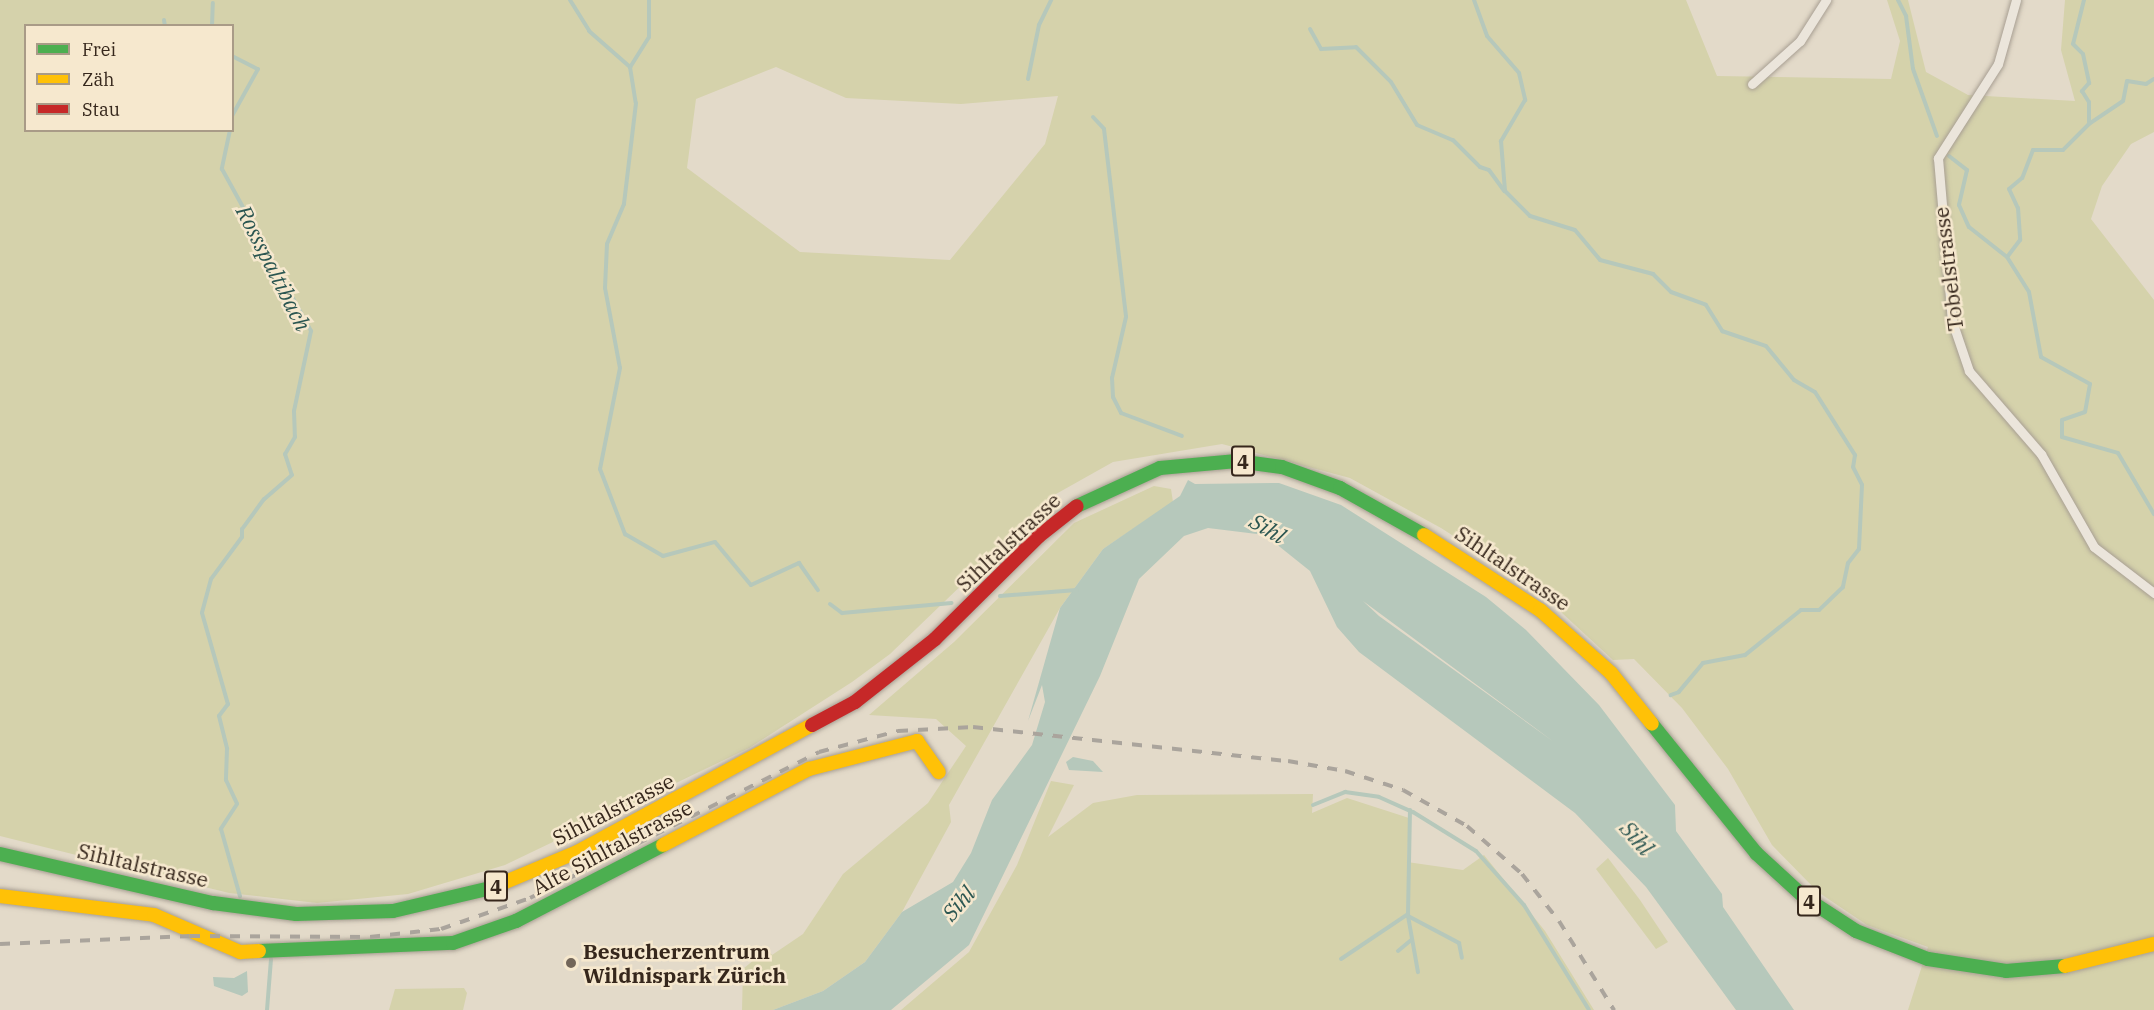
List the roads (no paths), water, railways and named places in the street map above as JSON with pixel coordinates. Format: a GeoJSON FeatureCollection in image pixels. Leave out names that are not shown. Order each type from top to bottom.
{"type":"FeatureCollection","features":[{"type":"Feature","properties":{"kind":"main road","name":"Sihltalstrasse"},"geometry":{"type":"LineString","coordinates":[[0,854],[213,903],[296,914],[393,911],[490,889],[577,852],[830,718],[917,655],[1049,527],[1095,494],[1160,468],[1237,461],[1282,467],[1348,492],[1423,533],[1540,610],[1611,673],[1756,853],[1803,897],[1856,931],[1928,959],[2006,971],[2085,964],[2154,944]]}},
{"type":"Feature","properties":{"kind":"main road","name":"Alte Sihltalstrasse"},"geometry":{"type":"LineString","coordinates":[[0,896],[154,915],[240,952],[423,947],[482,935],[516,921],[809,769],[917,741],[939,772]]}},
{"type":"Feature","properties":{"kind":"street"},"geometry":{"type":"LineString","coordinates":[[1752,84],[1800,41],[1826,0]]}},
{"type":"Feature","properties":{"kind":"street","name":"Tobelstrasse"},"geometry":{"type":"LineString","coordinates":[[2016,0],[1998,64],[1938,158],[1953,329],[1969,371],[2041,454],[2094,547],[2154,593]]}},
{"type":"Feature","properties":{"kind":"water","name":"Sihl"},"geometry":{"type":"Polygon","coordinates":[[[1188,480],[1195,484],[1279,483],[1341,505],[1486,597],[1526,630],[1599,705],[1675,805],[1676,831],[1722,894],[1723,907],[1794,1010],[1736,1010],[1646,887],[1575,813],[1359,652],[1337,627],[1310,571],[1265,535],[1208,528],[1184,536],[1139,579],[1100,676],[969,945],[891,1010],[773,1010],[823,991],[865,962],[902,912],[953,882],[971,853],[992,800],[1032,745],[1045,702],[1042,685],[1028,721],[1060,608],[1103,549],[1180,496],[1188,480]],[[1363,601],[1379,616],[1554,742],[1363,601]]]}},
{"type":"Feature","properties":{"kind":"water"},"geometry":{"type":"Polygon","coordinates":[[[1073,757],[1093,761],[1103,772],[1069,770],[1066,762],[1073,757]]]}},
{"type":"Feature","properties":{"kind":"water"},"geometry":{"type":"Polygon","coordinates":[[[247,971],[248,992],[242,996],[214,986],[213,977],[234,978],[247,971]]]}},
{"type":"Feature","properties":{"kind":"waterway"},"geometry":{"type":"LineString","coordinates":[[570,0],[589,31],[630,67]]}},
{"type":"Feature","properties":{"kind":"waterway"},"geometry":{"type":"LineString","coordinates":[[649,0],[649,37],[630,67],[636,103],[624,204],[607,244],[605,288],[620,368],[600,469],[625,534],[663,556],[715,542],[751,585],[799,563],[818,590]]}},
{"type":"Feature","properties":{"kind":"waterway"},"geometry":{"type":"LineString","coordinates":[[1028,79],[1039,25],[1051,0]]}},
{"type":"Feature","properties":{"kind":"waterway"},"geometry":{"type":"LineString","coordinates":[[1474,0],[1487,36],[1519,73],[1525,100],[1501,141],[1505,191],[1530,216],[1575,230],[1600,260],[1653,274],[1671,292],[1706,305],[1722,331],[1766,346],[1794,380],[1815,392],[1855,455],[1853,467],[1862,485],[1859,549],[1848,563],[1843,587],[1819,610],[1801,610],[1745,655],[1703,663],[1679,692],[1671,695]]}},
{"type":"Feature","properties":{"kind":"waterway"},"geometry":{"type":"LineString","coordinates":[[1898,0],[1906,16],[1913,69],[1937,136]]}},
{"type":"Feature","properties":{"kind":"waterway"},"geometry":{"type":"LineString","coordinates":[[2084,0],[2073,44],[2083,54],[2089,83],[2082,91],[2089,102],[2089,122]]}},
{"type":"Feature","properties":{"kind":"waterway","name":"Rossspaltibach"},"geometry":{"type":"LineString","coordinates":[[212,24],[213,3]]}},
{"type":"Feature","properties":{"kind":"waterway"},"geometry":{"type":"LineString","coordinates":[[164,20],[165,24]]}},
{"type":"Feature","properties":{"kind":"waterway"},"geometry":{"type":"LineString","coordinates":[[1310,29],[1321,49],[1356,47],[1391,82],[1417,125],[1453,140],[1480,167],[1489,170],[1504,191]]}},
{"type":"Feature","properties":{"kind":"waterway","name":"Rossspaltibach"},"geometry":{"type":"LineString","coordinates":[[234,57],[258,69],[234,112]]}},
{"type":"Feature","properties":{"kind":"waterway"},"geometry":{"type":"LineString","coordinates":[[2154,79],[2146,84],[2127,81],[2123,101],[2090,123],[2063,150],[2033,150],[2022,178],[2009,189],[2018,208],[2020,240],[2007,257],[2029,292],[2041,357],[2090,384],[2085,412],[2062,420],[2062,437],[2118,453],[2154,514]]}},
{"type":"Feature","properties":{"kind":"waterway"},"geometry":{"type":"LineString","coordinates":[[1093,117],[1104,129],[1126,317],[1112,378],[1113,397],[1121,413],[1182,436]]}},
{"type":"Feature","properties":{"kind":"waterway","name":"Rossspaltibach"},"geometry":{"type":"LineString","coordinates":[[230,132],[222,169],[311,331],[294,411],[295,437],[285,454],[292,475],[264,499],[242,529],[242,537],[211,579],[202,613],[228,704],[219,716],[227,749],[226,780],[237,804],[221,829],[240,896]]}},
{"type":"Feature","properties":{"kind":"waterway"},"geometry":{"type":"LineString","coordinates":[[1949,156],[1967,170],[1959,205],[1969,227],[2007,257]]}},
{"type":"Feature","properties":{"kind":"waterway"},"geometry":{"type":"LineString","coordinates":[[1000,596],[1077,590]]}},
{"type":"Feature","properties":{"kind":"waterway"},"geometry":{"type":"LineString","coordinates":[[830,604],[842,613],[952,603]]}},
{"type":"Feature","properties":{"kind":"waterway"},"geometry":{"type":"LineString","coordinates":[[1313,805],[1345,792],[1379,797],[1413,812],[1476,851],[1524,905],[1589,1010]]}},
{"type":"Feature","properties":{"kind":"waterway"},"geometry":{"type":"LineString","coordinates":[[1410,810],[1408,916],[1418,972]]}},
{"type":"Feature","properties":{"kind":"waterway"},"geometry":{"type":"LineString","coordinates":[[1341,959],[1408,914]]}},
{"type":"Feature","properties":{"kind":"waterway"},"geometry":{"type":"LineString","coordinates":[[1408,916],[1459,943],[1462,958]]}},
{"type":"Feature","properties":{"kind":"waterway"},"geometry":{"type":"LineString","coordinates":[[1398,951],[1410,941]]}},
{"type":"Feature","properties":{"kind":"waterway","name":"Rossspaltibach"},"geometry":{"type":"LineString","coordinates":[[267,1010],[271,959]]}},
{"type":"Feature","properties":{"kind":"railway"},"geometry":{"type":"LineString","coordinates":[[0,944],[190,936],[370,937],[441,929],[530,898],[819,752],[898,731],[973,727],[1288,761],[1345,771],[1403,790],[1467,826],[1522,874],[1559,921],[1614,1010]]}},
{"type":"Feature","properties":{"kind":"place","name":"Besucherzentrum Wildnispark Zürich"},"geometry":{"type":"Point","coordinates":[571,963]}}]}
